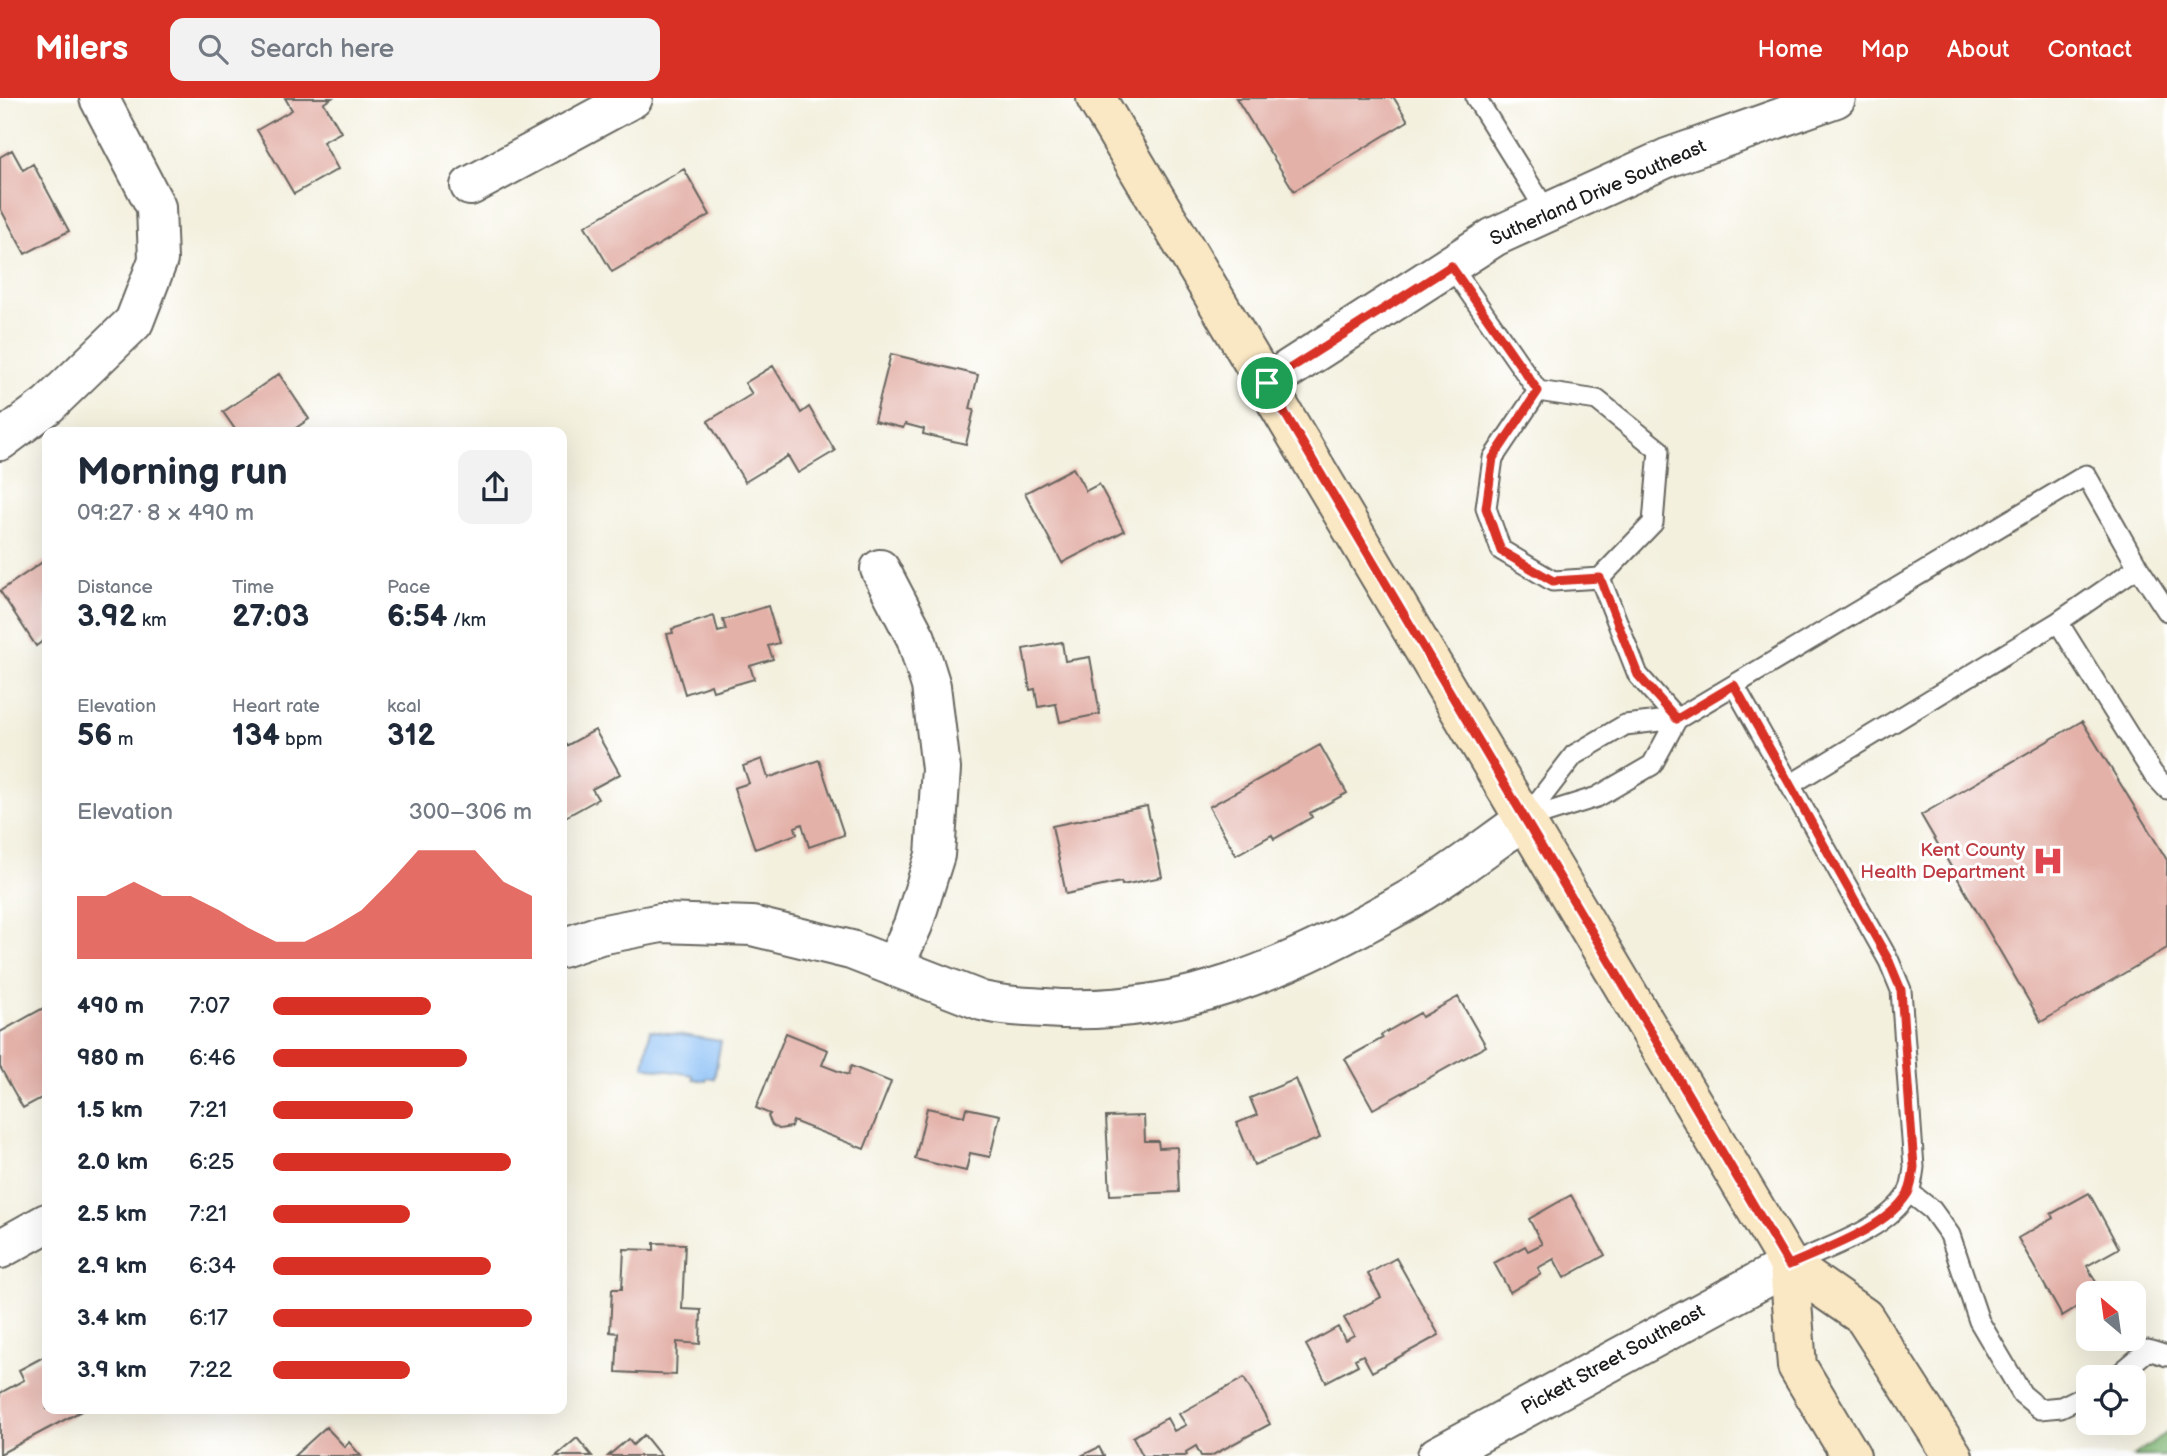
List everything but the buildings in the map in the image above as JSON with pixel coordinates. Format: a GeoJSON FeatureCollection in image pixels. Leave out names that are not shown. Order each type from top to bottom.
{"type":"FeatureCollection","features":[{"type":"Feature","properties":{"kind":"main road"},"geometry":{"type":"LineString","coordinates":[[1096,98],[1789,1265],[1864,1317],[1953,1456]]}},
{"type":"Feature","properties":{"kind":"main road"},"geometry":{"type":"LineString","coordinates":[[1789,1265],[1797,1367],[1851,1456]]}},
{"type":"Feature","properties":{"kind":"street"},"geometry":{"type":"LineString","coordinates":[[0,441],[48,405],[134,322],[158,260],[156,207],[99,98]]}},
{"type":"Feature","properties":{"kind":"street"},"geometry":{"type":"LineString","coordinates":[[470,186],[633,98]]}},
{"type":"Feature","properties":{"kind":"street","name":"Sutherland Drive Southeast"},"geometry":{"type":"LineString","coordinates":[[1267,383],[1494,237],[1667,158],[1836,98]]}},
{"type":"Feature","properties":{"kind":"street"},"geometry":{"type":"LineString","coordinates":[[880,569],[916,638],[927,674],[935,711],[942,777],[935,855],[913,925],[894,967]]}},
{"type":"Feature","properties":{"kind":"street"},"geometry":{"type":"LineString","coordinates":[[567,945],[600,935],[661,923],[752,926],[851,950],[1001,1005],[1069,1010],[1129,1009],[1219,990],[1316,949],[1403,903],[1524,820]]}},
{"type":"Feature","properties":{"kind":"street"},"geometry":{"type":"LineString","coordinates":[[0,1249],[42,1226]]}},
{"type":"Feature","properties":{"kind":"street","name":"Pickett Street Southeast"},"geometry":{"type":"LineString","coordinates":[[1437,1456],[1789,1265]]}},
{"type":"Feature","properties":{"kind":"lane"},"geometry":{"type":"LineString","coordinates":[[1476,98],[1547,212]]}},
{"type":"Feature","properties":{"kind":"lane"},"geometry":{"type":"LineString","coordinates":[[1451,266],[1538,391],[1597,400],[1659,450],[1653,523],[1600,578],[1553,581],[1501,551],[1486,508],[1493,458],[1538,391]]}},
{"type":"Feature","properties":{"kind":"lane"},"geometry":{"type":"LineString","coordinates":[[1524,820],[1574,755],[1625,726],[1677,719],[2086,475],[2138,567],[2167,611]]}},
{"type":"Feature","properties":{"kind":"lane"},"geometry":{"type":"LineString","coordinates":[[1790,785],[2058,622],[2138,567]]}},
{"type":"Feature","properties":{"kind":"lane"},"geometry":{"type":"LineString","coordinates":[[1600,578],[1638,675],[1677,719]]}},
{"type":"Feature","properties":{"kind":"lane"},"geometry":{"type":"LineString","coordinates":[[2058,622],[2153,774],[2167,789]]}},
{"type":"Feature","properties":{"kind":"lane"},"geometry":{"type":"LineString","coordinates":[[1734,685],[1889,961],[1901,990],[1914,1167],[1909,1192],[1885,1217],[1862,1233],[1789,1265]]}},
{"type":"Feature","properties":{"kind":"lane"},"geometry":{"type":"LineString","coordinates":[[1524,820],[1597,797],[1652,765],[1677,719]]}},
{"type":"Feature","properties":{"kind":"lane"},"geometry":{"type":"LineString","coordinates":[[1909,1192],[1932,1210],[1950,1235],[1979,1321],[2022,1394],[2040,1409],[2061,1407],[2076,1400]]}},
{"type":"Feature","properties":{"kind":"lane"},"geometry":{"type":"LineString","coordinates":[[2130,1365],[2148,1350],[2167,1356]]}},
{"type":"Feature","properties":{"kind":"green space"},"geometry":{"type":"Polygon","coordinates":[[[2167,1432],[2167,1456],[2133,1456],[2167,1432]]]}},
{"type":"Feature","properties":{"kind":"water"},"geometry":{"type":"Polygon","coordinates":[[[650,1030],[721,1041],[714,1079],[693,1079],[693,1075],[644,1067],[650,1030]]]}},
{"type":"Feature","properties":{"kind":"place","name":"Kent County Health Department"},"geometry":{"type":"Point","coordinates":[2048,861]}},
{"type":"Feature","properties":{"kind":"route"},"geometry":{"type":"LineString","coordinates":[[1451,266],[1538,391],[1493,458],[1486,508],[1501,551],[1553,581],[1600,578],[1638,675],[1677,719],[1734,685],[1889,961],[1901,990],[1914,1167],[1909,1192],[1885,1217],[1862,1233],[1789,1265],[1267,383],[1451,266]]}}]}
